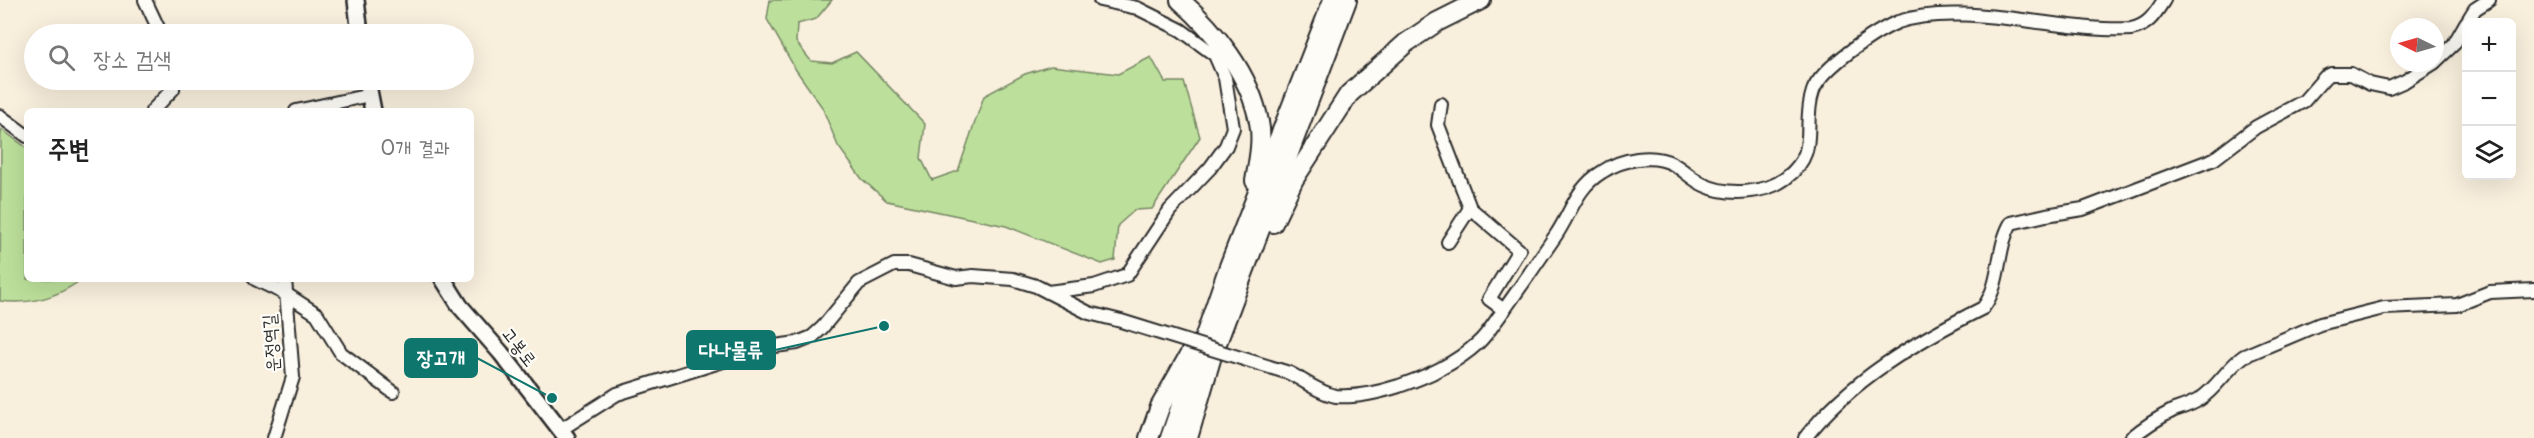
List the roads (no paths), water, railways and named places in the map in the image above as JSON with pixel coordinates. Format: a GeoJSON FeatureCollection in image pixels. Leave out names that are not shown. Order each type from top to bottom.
{"type":"FeatureCollection","features":[{"type":"Feature","properties":{"kind":"highway"},"geometry":{"type":"LineString","coordinates":[[1180,0],[1195,14],[1242,73],[1260,123],[1259,159],[1252,198],[1228,269],[1212,356],[1189,436]]}},
{"type":"Feature","properties":{"kind":"highway"},"geometry":{"type":"LineString","coordinates":[[1228,269],[1333,0]]}},
{"type":"Feature","properties":{"kind":"highway"},"geometry":{"type":"LineString","coordinates":[[1170,438],[1347,0]]}},
{"type":"Feature","properties":{"kind":"highway"},"geometry":{"type":"LineString","coordinates":[[1163,438],[1216,328],[1294,179],[1349,94],[1406,44],[1437,22],[1481,0]]}},
{"type":"Feature","properties":{"kind":"highway"},"geometry":{"type":"LineString","coordinates":[[1149,438],[1160,407],[1184,364],[1216,328]]}},
{"type":"Feature","properties":{"kind":"highway"},"geometry":{"type":"LineString","coordinates":[[1155,438],[1184,364]]}},
{"type":"Feature","properties":{"kind":"main road"},"geometry":{"type":"LineString","coordinates":[[356,0],[359,24]]}},
{"type":"Feature","properties":{"kind":"main road"},"geometry":{"type":"LineString","coordinates":[[369,90],[372,108]]}},
{"type":"Feature","properties":{"kind":"main road","name":"고봉로"},"geometry":{"type":"LineString","coordinates":[[445,282],[460,306],[501,353],[564,434]]}},
{"type":"Feature","properties":{"kind":"street"},"geometry":{"type":"LineString","coordinates":[[145,0],[156,24]]}},
{"type":"Feature","properties":{"kind":"street"},"geometry":{"type":"LineString","coordinates":[[1048,292],[1094,286],[1126,275],[1170,210],[1210,168],[1226,146],[1233,128],[1225,78],[1215,55],[1181,30],[1137,8],[1100,0]]}},
{"type":"Feature","properties":{"kind":"street"},"geometry":{"type":"LineString","coordinates":[[564,434],[617,394],[768,347],[797,343],[812,337],[859,283],[894,265],[909,264],[956,278],[973,276],[1013,279],[1048,292],[1089,313],[1289,373],[1335,396],[1375,393],[1420,378],[1455,361],[1481,341],[1562,225],[1578,193],[1592,179],[1612,166],[1642,159],[1664,160],[1710,188],[1732,191],[1765,189],[1784,180],[1806,156],[1811,98],[1817,82],[1858,46],[1895,23],[1920,15],[1960,13],[2131,29],[2144,26],[2151,20],[2164,0]]}},
{"type":"Feature","properties":{"kind":"street"},"geometry":{"type":"LineString","coordinates":[[2470,18],[2475,9],[2489,0]]}},
{"type":"Feature","properties":{"kind":"street"},"geometry":{"type":"LineString","coordinates":[[2444,54],[2454,44],[2462,31]]}},
{"type":"Feature","properties":{"kind":"street"},"geometry":{"type":"LineString","coordinates":[[1804,438],[1845,394],[1922,341],[1983,308],[1997,276],[2005,233],[2011,223],[2046,214],[2083,209],[2214,159],[2256,127],[2304,101],[2325,77],[2331,74],[2351,74],[2370,84],[2388,88],[2420,72]]}},
{"type":"Feature","properties":{"kind":"street"},"geometry":{"type":"LineString","coordinates":[[155,108],[172,90]]}},
{"type":"Feature","properties":{"kind":"street"},"geometry":{"type":"LineString","coordinates":[[310,108],[370,95]]}},
{"type":"Feature","properties":{"kind":"street"},"geometry":{"type":"LineString","coordinates":[[1441,104],[1438,124],[1470,208],[1519,250],[1489,299],[1504,310]]}},
{"type":"Feature","properties":{"kind":"street"},"geometry":{"type":"LineString","coordinates":[[0,116],[24,134]]}},
{"type":"Feature","properties":{"kind":"street"},"geometry":{"type":"LineString","coordinates":[[1448,242],[1470,208]]}},
{"type":"Feature","properties":{"kind":"street"},"geometry":{"type":"LineString","coordinates":[[261,282],[286,294],[316,314],[341,353],[393,392]]}},
{"type":"Feature","properties":{"kind":"street","name":"운정역길"},"geometry":{"type":"LineString","coordinates":[[274,438],[293,377],[285,282]]}},
{"type":"Feature","properties":{"kind":"street"},"geometry":{"type":"LineString","coordinates":[[2131,438],[2144,427],[2200,399],[2212,389],[2233,364],[2244,356],[2320,324],[2384,308],[2457,305],[2490,292],[2534,290]]}},
{"type":"Feature","properties":{"kind":"place","name":"다나물류"},"geometry":{"type":"Point","coordinates":[884,326]}},
{"type":"Feature","properties":{"kind":"place","name":"장고개"},"geometry":{"type":"Point","coordinates":[552,398]}}]}
